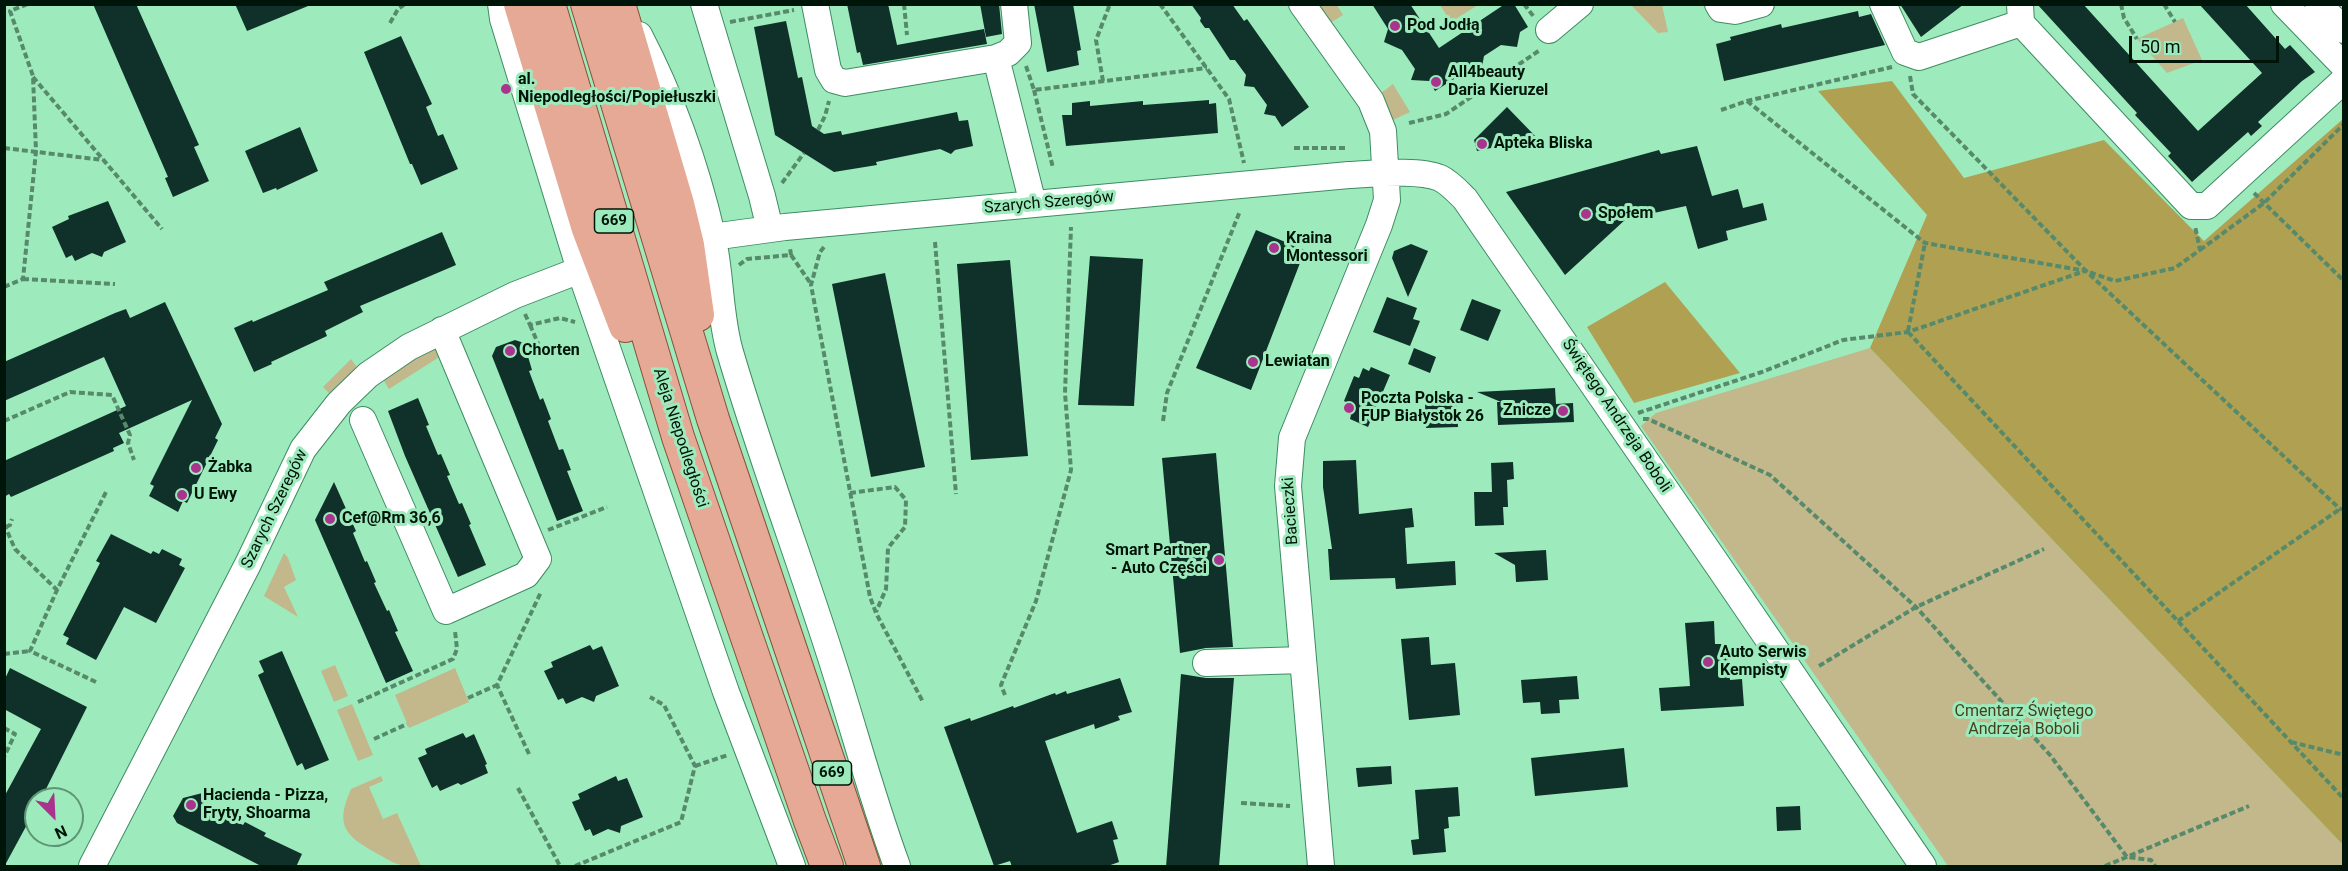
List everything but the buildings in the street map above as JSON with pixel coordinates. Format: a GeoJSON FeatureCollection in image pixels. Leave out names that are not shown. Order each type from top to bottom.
{"type":"FeatureCollection","features":[{"type":"Feature","properties":{"kind":"main road"},"geometry":{"type":"LineString","coordinates":[[520,4],[588,229],[629,335],[678,437]]}},
{"type":"Feature","properties":{"kind":"main road","name":"Aleja Niepodległości"},"geometry":{"type":"LineString","coordinates":[[549,4],[678,437],[827,867]]}},
{"type":"Feature","properties":{"kind":"main road","name":"669"},"geometry":{"type":"LineString","coordinates":[[587,4],[713,419],[864,867]]}},
{"type":"Feature","properties":{"kind":"main road"},"geometry":{"type":"LineString","coordinates":[[621,4],[688,245],[713,419]]}},
{"type":"Feature","properties":{"kind":"street"},"geometry":{"type":"LineString","coordinates":[[501,4],[503,19],[580,270],[726,692],[792,867]]}},
{"type":"Feature","properties":{"kind":"street"},"geometry":{"type":"LineString","coordinates":[[621,4],[670,102],[693,168],[712,237],[719,294],[730,349],[897,867]]}},
{"type":"Feature","properties":{"kind":"street"},"geometry":{"type":"LineString","coordinates":[[815,5],[828,70],[834,80],[845,83],[996,58],[1008,53],[1018,43],[1014,4]]}},
{"type":"Feature","properties":{"kind":"street"},"geometry":{"type":"LineString","coordinates":[[1302,4],[1371,101],[1383,131],[1386,173]]}},
{"type":"Feature","properties":{"kind":"street"},"geometry":{"type":"LineString","coordinates":[[1549,30],[1580,4]]}},
{"type":"Feature","properties":{"kind":"street"},"geometry":{"type":"LineString","coordinates":[[1718,4],[1721,9],[1735,11],[1761,4]]}},
{"type":"Feature","properties":{"kind":"street"},"geometry":{"type":"LineString","coordinates":[[1882,4],[1906,58],[1919,57],[2020,14],[2191,206],[2207,206],[2343,80]]}},
{"type":"Feature","properties":{"kind":"street"},"geometry":{"type":"LineString","coordinates":[[2284,4],[2343,66]]}},
{"type":"Feature","properties":{"kind":"street"},"geometry":{"type":"LineString","coordinates":[[2318,4],[2343,30]]}},
{"type":"Feature","properties":{"kind":"street"},"geometry":{"type":"LineString","coordinates":[[707,15],[762,195],[778,228]]}},
{"type":"Feature","properties":{"kind":"street"},"geometry":{"type":"LineString","coordinates":[[996,58],[1033,204]]}},
{"type":"Feature","properties":{"kind":"street","name":"Szarych Szeregów"},"geometry":{"type":"LineString","coordinates":[[712,237],[778,228],[1386,173]]}},
{"type":"Feature","properties":{"kind":"street","name":"Świętego Andrzeja Boboli"},"geometry":{"type":"LineString","coordinates":[[1386,173],[1425,174],[1439,177],[1453,186],[1472,208],[1923,867]]}},
{"type":"Feature","properties":{"kind":"street","name":"Bacieczki"},"geometry":{"type":"LineString","coordinates":[[1321,867],[1288,486],[1292,438],[1379,225],[1387,200],[1386,173]]}},
{"type":"Feature","properties":{"kind":"street","name":"Szarych Szeregów"},"geometry":{"type":"LineString","coordinates":[[92,867],[248,564],[303,449],[339,403],[368,375],[409,347],[515,295],[580,270]]}},
{"type":"Feature","properties":{"kind":"street"},"geometry":{"type":"LineString","coordinates":[[363,420],[446,611],[526,575],[533,548],[442,330]]}},
{"type":"Feature","properties":{"kind":"street"},"geometry":{"type":"LineString","coordinates":[[1206,663],[1303,660]]}},
{"type":"Feature","properties":{"kind":"path"},"geometry":{"type":"LineString","coordinates":[[23,279],[36,151],[33,76],[10,11],[28,4]]}},
{"type":"Feature","properties":{"kind":"path"},"geometry":{"type":"LineString","coordinates":[[390,23],[398,9],[405,4]]}},
{"type":"Feature","properties":{"kind":"path"},"geometry":{"type":"LineString","coordinates":[[904,4],[908,35]]}},
{"type":"Feature","properties":{"kind":"path"},"geometry":{"type":"LineString","coordinates":[[1103,81],[1096,40],[1110,4]]}},
{"type":"Feature","properties":{"kind":"path"},"geometry":{"type":"LineString","coordinates":[[1160,4],[1229,99],[1248,184]]}},
{"type":"Feature","properties":{"kind":"path"},"geometry":{"type":"LineString","coordinates":[[2121,4],[2124,18],[2137,39]]}},
{"type":"Feature","properties":{"kind":"path"},"geometry":{"type":"LineString","coordinates":[[2164,4],[2175,22]]}},
{"type":"Feature","properties":{"kind":"path"},"geometry":{"type":"LineString","coordinates":[[707,15],[815,5]]}},
{"type":"Feature","properties":{"kind":"path"},"geometry":{"type":"LineString","coordinates":[[1409,123],[1446,114],[1547,46],[1549,30]]}},
{"type":"Feature","properties":{"kind":"path"},"geometry":{"type":"LineString","coordinates":[[1018,43],[1034,90],[1053,168]]}},
{"type":"Feature","properties":{"kind":"path"},"geometry":{"type":"LineString","coordinates":[[1721,110],[1906,58],[1913,94],[2086,271],[2342,509],[2178,621]]}},
{"type":"Feature","properties":{"kind":"path"},"geometry":{"type":"LineString","coordinates":[[1034,90],[1207,68]]}},
{"type":"Feature","properties":{"kind":"path"},"geometry":{"type":"LineString","coordinates":[[33,76],[162,229]]}},
{"type":"Feature","properties":{"kind":"path"},"geometry":{"type":"LineString","coordinates":[[818,130],[825,116],[834,80]]}},
{"type":"Feature","properties":{"kind":"path"},"geometry":{"type":"LineString","coordinates":[[1747,101],[1925,243],[2086,271],[2115,281],[2175,268],[2264,203],[2343,124]]}},
{"type":"Feature","properties":{"kind":"path"},"geometry":{"type":"LineString","coordinates":[[4,148],[104,160]]}},
{"type":"Feature","properties":{"kind":"path"},"geometry":{"type":"LineString","coordinates":[[1294,148],[1347,148]]}},
{"type":"Feature","properties":{"kind":"path"},"geometry":{"type":"LineString","coordinates":[[781,186],[804,153]]}},
{"type":"Feature","properties":{"kind":"path"},"geometry":{"type":"LineString","coordinates":[[2239,178],[2343,281]]}},
{"type":"Feature","properties":{"kind":"path"},"geometry":{"type":"LineString","coordinates":[[2191,206],[2200,250]]}},
{"type":"Feature","properties":{"kind":"path"},"geometry":{"type":"LineString","coordinates":[[1163,421],[1167,393],[1240,211]]}},
{"type":"Feature","properties":{"kind":"path"},"geometry":{"type":"LineString","coordinates":[[811,285],[820,252],[843,222]]}},
{"type":"Feature","properties":{"kind":"path"},"geometry":{"type":"LineString","coordinates":[[1005,695],[1001,684],[1036,601],[1071,470],[1065,393],[1071,227]]}},
{"type":"Feature","properties":{"kind":"path"},"geometry":{"type":"LineString","coordinates":[[778,228],[791,255],[811,285],[870,597],[876,613],[923,702]]}},
{"type":"Feature","properties":{"kind":"path"},"geometry":{"type":"LineString","coordinates":[[935,242],[956,494]]}},
{"type":"Feature","properties":{"kind":"path"},"geometry":{"type":"LineString","coordinates":[[1908,332],[1925,243]]}},
{"type":"Feature","properties":{"kind":"path"},"geometry":{"type":"LineString","coordinates":[[736,271],[747,259],[791,255]]}},
{"type":"Feature","properties":{"kind":"path"},"geometry":{"type":"LineString","coordinates":[[1618,420],[1762,372],[1843,340],[1908,332],[2086,271]]}},
{"type":"Feature","properties":{"kind":"path"},"geometry":{"type":"LineString","coordinates":[[4,287],[23,279],[115,284]]}},
{"type":"Feature","properties":{"kind":"path"},"geometry":{"type":"LineString","coordinates":[[530,325],[540,348]]}},
{"type":"Feature","properties":{"kind":"path"},"geometry":{"type":"LineString","coordinates":[[1908,332],[2343,799]]}},
{"type":"Feature","properties":{"kind":"path"},"geometry":{"type":"LineString","coordinates":[[4,421],[70,392],[112,395],[130,435],[128,443],[134,460]]}},
{"type":"Feature","properties":{"kind":"path"},"geometry":{"type":"LineString","coordinates":[[1618,420],[1648,419],[1770,475],[1916,607],[2050,755],[2127,857],[2151,860],[2155,867]]}},
{"type":"Feature","properties":{"kind":"path"},"geometry":{"type":"LineString","coordinates":[[850,493],[895,487],[906,500],[905,527],[888,548],[886,589],[876,613]]}},
{"type":"Feature","properties":{"kind":"path"},"geometry":{"type":"LineString","coordinates":[[30,651],[57,590],[107,490]]}},
{"type":"Feature","properties":{"kind":"path"},"geometry":{"type":"LineString","coordinates":[[468,698],[497,685],[543,589],[533,548],[607,507]]}},
{"type":"Feature","properties":{"kind":"path"},"geometry":{"type":"LineString","coordinates":[[12,519],[10,525],[5,526],[15,549],[57,590]]}},
{"type":"Feature","properties":{"kind":"path"},"geometry":{"type":"LineString","coordinates":[[1819,666],[1916,607],[2044,549]]}},
{"type":"Feature","properties":{"kind":"path"},"geometry":{"type":"LineString","coordinates":[[358,702],[453,658],[457,649],[455,633],[446,611]]}},
{"type":"Feature","properties":{"kind":"path"},"geometry":{"type":"LineString","coordinates":[[4,654],[30,651],[96,682]]}},
{"type":"Feature","properties":{"kind":"path"},"geometry":{"type":"LineString","coordinates":[[497,685],[529,754]]}},
{"type":"Feature","properties":{"kind":"path"},"geometry":{"type":"LineString","coordinates":[[575,867],[681,822],[695,766],[664,705],[650,697]]}},
{"type":"Feature","properties":{"kind":"path"},"geometry":{"type":"LineString","coordinates":[[374,739],[407,724]]}},
{"type":"Feature","properties":{"kind":"path"},"geometry":{"type":"LineString","coordinates":[[4,728],[15,734],[4,757]]}},
{"type":"Feature","properties":{"kind":"path"},"geometry":{"type":"LineString","coordinates":[[2290,742],[2343,755]]}},
{"type":"Feature","properties":{"kind":"path"},"geometry":{"type":"LineString","coordinates":[[695,766],[728,755]]}},
{"type":"Feature","properties":{"kind":"path"},"geometry":{"type":"LineString","coordinates":[[518,788],[560,867]]}},
{"type":"Feature","properties":{"kind":"path"},"geometry":{"type":"LineString","coordinates":[[1241,803],[1290,806]]}},
{"type":"Feature","properties":{"kind":"path"},"geometry":{"type":"LineString","coordinates":[[2105,867],[2249,806]]}},
{"type":"Feature","properties":{"kind":"green space"},"geometry":{"type":"Polygon","coordinates":[[[1313,5],[1337,5],[1343,15],[1327,25],[1313,5]]]}},
{"type":"Feature","properties":{"kind":"green space"},"geometry":{"type":"Polygon","coordinates":[[[1440,5],[1478,5],[1451,22],[1440,5]]]}},
{"type":"Feature","properties":{"kind":"green space"},"geometry":{"type":"Polygon","coordinates":[[[1631,5],[1662,5],[1668,32],[1658,33],[1631,5]]]}},
{"type":"Feature","properties":{"kind":"green space"},"geometry":{"type":"Polygon","coordinates":[[[2183,18],[2202,60],[2167,73],[2137,39],[2183,18]]]}},
{"type":"Feature","properties":{"kind":"green space"},"geometry":{"type":"Polygon","coordinates":[[[1393,84],[1410,112],[1391,121],[1377,96],[1393,84]]]}},
{"type":"Feature","properties":{"kind":"green space"},"geometry":{"type":"Polygon","coordinates":[[[435,344],[444,354],[389,389],[381,376],[435,344]]]}},
{"type":"Feature","properties":{"kind":"green space","name":"Cmentarz Świętego Andrzeja Boboli"},"geometry":{"type":"Polygon","coordinates":[[[1870,348],[2343,845],[2343,866],[1948,866],[1641,426],[1656,413],[1870,348]]]}},
{"type":"Feature","properties":{"kind":"green space"},"geometry":{"type":"Polygon","coordinates":[[[351,359],[359,370],[332,396],[323,387],[351,359]]]}},
{"type":"Feature","properties":{"kind":"green space"},"geometry":{"type":"Polygon","coordinates":[[[284,553],[296,580],[284,587],[298,617],[264,596],[284,553]]]}},
{"type":"Feature","properties":{"kind":"green space"},"geometry":{"type":"Polygon","coordinates":[[[335,665],[348,696],[334,702],[321,671],[335,665]]]}},
{"type":"Feature","properties":{"kind":"green space"},"geometry":{"type":"Polygon","coordinates":[[[455,668],[469,702],[409,728],[395,695],[455,668]]]}},
{"type":"Feature","properties":{"kind":"green space"},"geometry":{"type":"Polygon","coordinates":[[[352,704],[373,755],[358,761],[337,710],[352,704]]]}},
{"type":"Feature","properties":{"kind":"green space"},"geometry":{"type":"Polygon","coordinates":[[[381,776],[383,781],[369,787],[383,819],[397,813],[421,866],[407,866],[393,862],[365,847],[346,828],[343,820],[344,812],[351,789],[381,776]]]}},
{"type":"Feature","properties":{"kind":"shaded area"},"geometry":{"type":"Polygon","coordinates":[[[1892,81],[1964,178],[2104,140],[2204,241],[2343,119],[2343,845],[1870,348],[1927,215],[1818,91],[1892,81]]]}},
{"type":"Feature","properties":{"kind":"shaded area"},"geometry":{"type":"Polygon","coordinates":[[[1665,282],[1740,373],[1634,403],[1587,327],[1665,282]]]}},
{"type":"Feature","properties":{"kind":"place","name":"Pod Jodłą"},"geometry":{"type":"Point","coordinates":[1395,26]}},
{"type":"Feature","properties":{"kind":"place","name":"All4beauty Daria Kieruzel"},"geometry":{"type":"Point","coordinates":[1436,82]}},
{"type":"Feature","properties":{"kind":"place","name":"al. Niepodległości/Popiełuszki"},"geometry":{"type":"Point","coordinates":[506,89]}},
{"type":"Feature","properties":{"kind":"place","name":"Apteka Bliska"},"geometry":{"type":"Point","coordinates":[1482,144]}},
{"type":"Feature","properties":{"kind":"place","name":"Społem"},"geometry":{"type":"Point","coordinates":[1586,214]}},
{"type":"Feature","properties":{"kind":"place","name":"Kraina Montessori"},"geometry":{"type":"Point","coordinates":[1274,248]}},
{"type":"Feature","properties":{"kind":"place","name":"Chorten"},"geometry":{"type":"Point","coordinates":[510,351]}},
{"type":"Feature","properties":{"kind":"place","name":"Lewiatan"},"geometry":{"type":"Point","coordinates":[1253,362]}},
{"type":"Feature","properties":{"kind":"place","name":"Poczta Polska - FUP Białystok 26"},"geometry":{"type":"Point","coordinates":[1349,408]}},
{"type":"Feature","properties":{"kind":"place","name":"Znicze"},"geometry":{"type":"Point","coordinates":[1563,411]}},
{"type":"Feature","properties":{"kind":"place","name":"Żabka"},"geometry":{"type":"Point","coordinates":[196,468]}},
{"type":"Feature","properties":{"kind":"place","name":"U Ewy"},"geometry":{"type":"Point","coordinates":[182,495]}},
{"type":"Feature","properties":{"kind":"place","name":"Cef@Rm 36,6"},"geometry":{"type":"Point","coordinates":[330,519]}},
{"type":"Feature","properties":{"kind":"place","name":"Smart Partner - Auto Części"},"geometry":{"type":"Point","coordinates":[1219,560]}},
{"type":"Feature","properties":{"kind":"place","name":"Auto Serwis Kempisty"},"geometry":{"type":"Point","coordinates":[1708,662]}},
{"type":"Feature","properties":{"kind":"place","name":"Hacienda - Pizza, Fryty, Shoarma"},"geometry":{"type":"Point","coordinates":[191,805]}}]}
